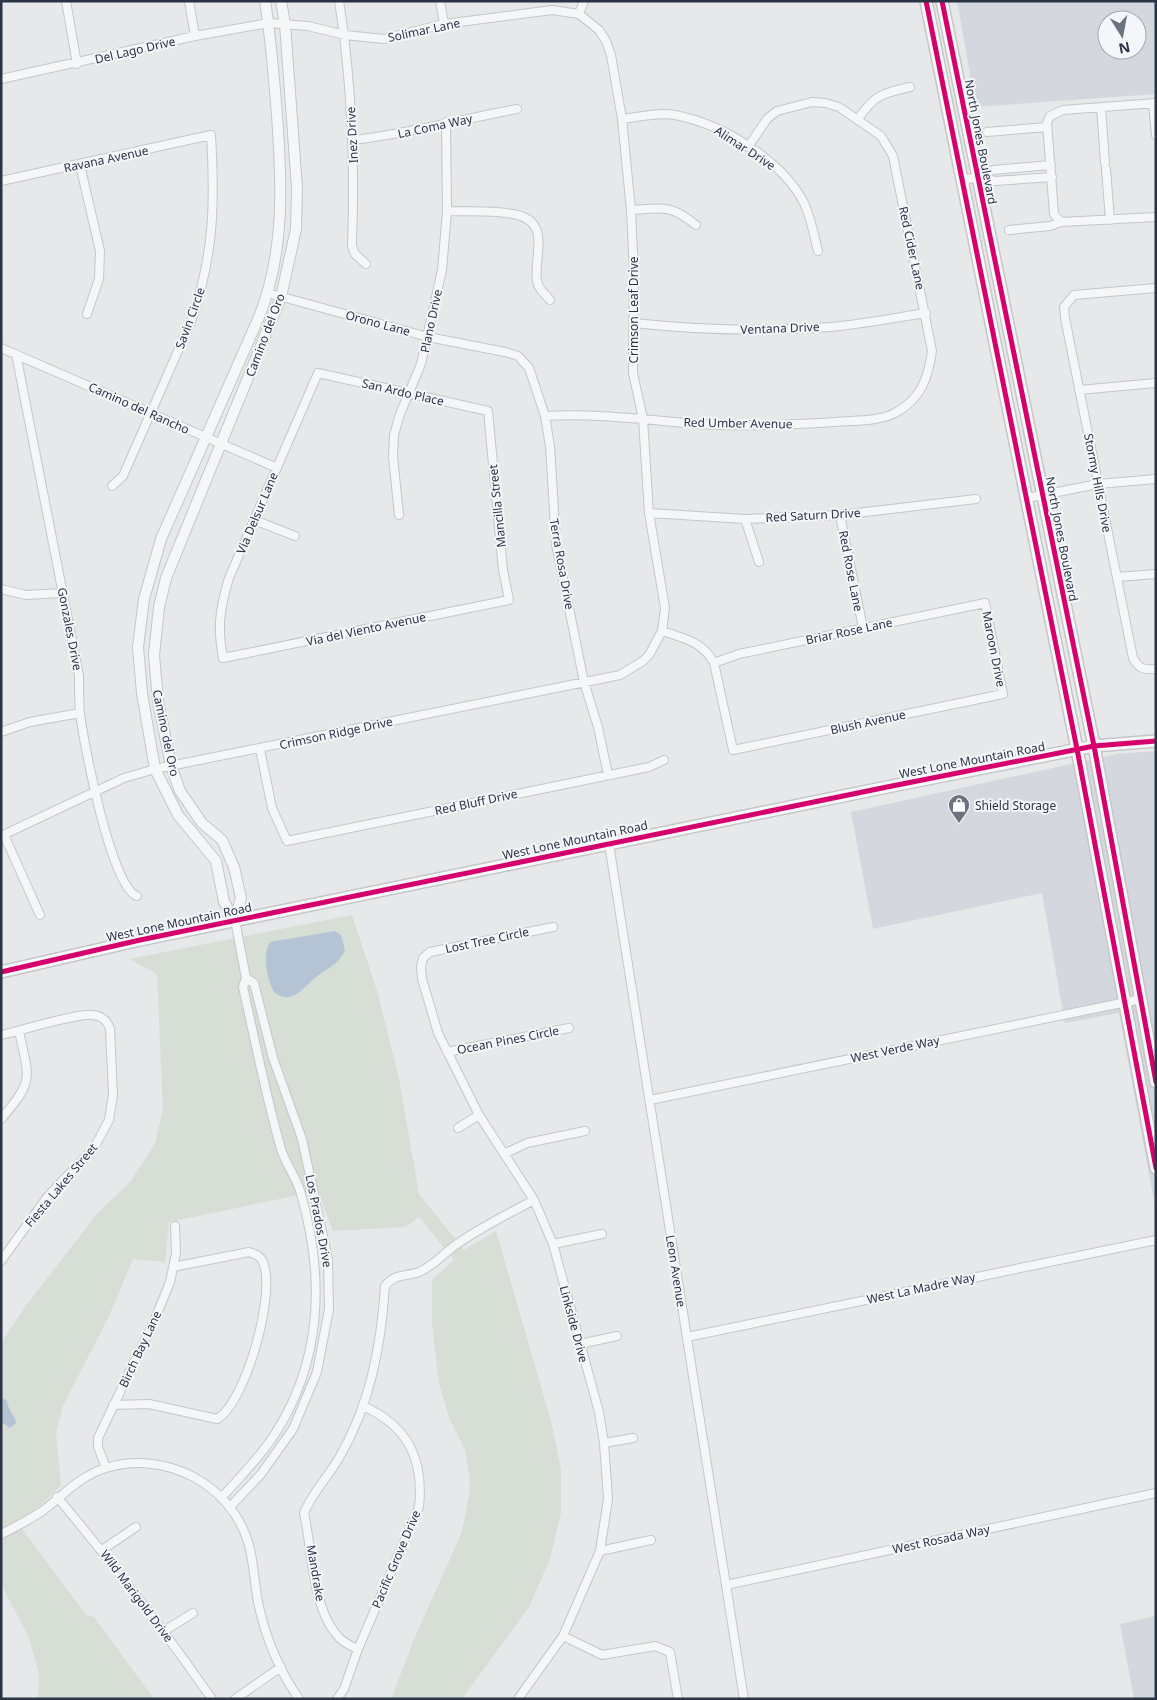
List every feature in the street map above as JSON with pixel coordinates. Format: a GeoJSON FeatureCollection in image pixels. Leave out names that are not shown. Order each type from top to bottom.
{"type":"FeatureCollection","features":[{"type":"Feature","properties":{"kind":"main road"},"geometry":{"type":"LineString","coordinates":[[927,4],[942,2]]}},
{"type":"Feature","properties":{"kind":"main road","name":"North Jones Boulevard"},"geometry":{"type":"LineString","coordinates":[[942,2],[1094,746],[1156,1082]]}},
{"type":"Feature","properties":{"kind":"main road","name":"North Jones Boulevard"},"geometry":{"type":"LineString","coordinates":[[927,4],[1077,749],[1156,1168]]}},
{"type":"Feature","properties":{"kind":"main road","name":"West Lone Mountain Road"},"geometry":{"type":"LineString","coordinates":[[1,972],[235,920],[1077,749],[1156,740]]}},
{"type":"Feature","properties":{"kind":"street"},"geometry":{"type":"LineString","coordinates":[[66,1],[77,64]]}},
{"type":"Feature","properties":{"kind":"street"},"geometry":{"type":"LineString","coordinates":[[189,1],[195,36]]}},
{"type":"Feature","properties":{"kind":"street","name":"Camino del Oro"},"geometry":{"type":"LineString","coordinates":[[235,920],[224,902],[216,861],[178,816],[155,769],[142,693],[138,647],[144,599],[162,539],[268,293],[276,259],[281,180],[269,23],[265,1]]}},
{"type":"Feature","properties":{"kind":"street","name":"Camino del Oro"},"geometry":{"type":"LineString","coordinates":[[235,920],[241,898],[234,867],[222,840],[202,823],[180,791],[171,766],[158,701],[154,655],[159,607],[177,547],[281,297],[296,228],[297,188],[285,24],[281,1]]}},
{"type":"Feature","properties":{"kind":"street","name":"Inez Drive"},"geometry":{"type":"LineString","coordinates":[[339,1],[344,35],[353,140],[352,246],[355,254],[366,264]]}},
{"type":"Feature","properties":{"kind":"street"},"geometry":{"type":"LineString","coordinates":[[440,1],[444,24]]}},
{"type":"Feature","properties":{"kind":"street"},"geometry":{"type":"LineString","coordinates":[[579,14],[584,1]]}},
{"type":"Feature","properties":{"kind":"street","name":"Solimar Lane"},"geometry":{"type":"LineString","coordinates":[[269,23],[308,26],[344,35],[384,39],[444,24],[552,10],[579,14]]}},
{"type":"Feature","properties":{"kind":"street","name":"Crimson Leaf Drive"},"geometry":{"type":"LineString","coordinates":[[579,14],[599,30],[606,41],[611,55],[622,119],[631,210],[634,323],[633,374],[643,419],[649,514],[665,608],[662,631]]}},
{"type":"Feature","properties":{"kind":"street","name":"Del Lago Drive"},"geometry":{"type":"LineString","coordinates":[[1,79],[77,64],[195,36],[269,23]]}},
{"type":"Feature","properties":{"kind":"street"},"geometry":{"type":"LineString","coordinates":[[858,119],[868,103],[877,96],[910,87]]}},
{"type":"Feature","properties":{"kind":"street","name":"Red Cider Lane"},"geometry":{"type":"LineString","coordinates":[[748,147],[767,119],[788,107],[812,102],[826,103],[839,107],[881,136],[893,156],[926,313],[932,352],[929,375],[922,390]]}},
{"type":"Feature","properties":{"kind":"street"},"geometry":{"type":"LineString","coordinates":[[1062,222],[1054,214],[1047,127],[1048,119],[1053,113],[1063,110],[1155,103],[1156,135]]}},
{"type":"Feature","properties":{"kind":"street"},"geometry":{"type":"LineString","coordinates":[[1101,107],[1110,220]]}},
{"type":"Feature","properties":{"kind":"street","name":"La Coma Way"},"geometry":{"type":"LineString","coordinates":[[353,140],[386,136],[446,122],[517,109]]}},
{"type":"Feature","properties":{"kind":"street","name":"Alimar Drive"},"geometry":{"type":"LineString","coordinates":[[622,119],[658,114],[674,115],[715,127],[748,147],[777,168],[798,194],[809,216],[818,251]]}},
{"type":"Feature","properties":{"kind":"street","name":"Plano Drive"},"geometry":{"type":"LineString","coordinates":[[399,515],[393,457],[394,436],[421,364],[442,270],[447,211],[446,122]]}},
{"type":"Feature","properties":{"kind":"street"},"geometry":{"type":"LineString","coordinates":[[987,132],[1047,127]]}},
{"type":"Feature","properties":{"kind":"street","name":"Ravana Avenue"},"geometry":{"type":"LineString","coordinates":[[1,180],[80,165],[211,135]]}},
{"type":"Feature","properties":{"kind":"street","name":"Savin Circle"},"geometry":{"type":"LineString","coordinates":[[112,486],[123,476],[192,319],[210,252],[214,195],[211,135]]}},
{"type":"Feature","properties":{"kind":"street"},"geometry":{"type":"LineString","coordinates":[[80,165],[100,251],[99,279],[87,314]]}},
{"type":"Feature","properties":{"kind":"street"},"geometry":{"type":"LineString","coordinates":[[962,180],[978,177],[993,170],[1051,165]]}},
{"type":"Feature","properties":{"kind":"street"},"geometry":{"type":"LineString","coordinates":[[978,177],[995,181],[1052,177]]}},
{"type":"Feature","properties":{"kind":"street"},"geometry":{"type":"LineString","coordinates":[[631,210],[661,208],[679,211],[696,225]]}},
{"type":"Feature","properties":{"kind":"street"},"geometry":{"type":"LineString","coordinates":[[447,211],[512,214],[523,217],[532,223],[538,233],[539,244],[536,280],[539,287],[550,300]]}},
{"type":"Feature","properties":{"kind":"street"},"geometry":{"type":"LineString","coordinates":[[1009,230],[1050,226],[1062,222],[1156,216]]}},
{"type":"Feature","properties":{"kind":"street","name":"Stormy Hills Drive"},"geometry":{"type":"LineString","coordinates":[[1156,288],[1074,295],[1064,307],[1133,658],[1137,666],[1144,670],[1156,669]]}},
{"type":"Feature","properties":{"kind":"street","name":"Orono Lane"},"geometry":{"type":"LineString","coordinates":[[268,293],[428,337],[518,356]]}},
{"type":"Feature","properties":{"kind":"street","name":"Ventana Drive"},"geometry":{"type":"LineString","coordinates":[[634,323],[675,328],[754,330],[832,326],[926,313]]}},
{"type":"Feature","properties":{"kind":"street","name":"Camino del Rancho"},"geometry":{"type":"LineString","coordinates":[[1,348],[277,468]]}},
{"type":"Feature","properties":{"kind":"street","name":"Gonzales Drive"},"geometry":{"type":"LineString","coordinates":[[16,354],[79,676],[80,713],[95,794],[117,871],[130,894],[136,896]]}},
{"type":"Feature","properties":{"kind":"street","name":"Terra Rosa Drive"},"geometry":{"type":"LineString","coordinates":[[518,356],[528,368],[545,416],[550,446],[556,544],[584,682],[598,728],[608,775]]}},
{"type":"Feature","properties":{"kind":"street","name":"San Ardo Place"},"geometry":{"type":"LineString","coordinates":[[318,372],[488,411]]}},
{"type":"Feature","properties":{"kind":"street","name":"Via Delsur Lane"},"geometry":{"type":"LineString","coordinates":[[223,658],[218,634],[220,607],[229,578],[318,372]]}},
{"type":"Feature","properties":{"kind":"street"},"geometry":{"type":"LineString","coordinates":[[1079,390],[1156,383]]}},
{"type":"Feature","properties":{"kind":"street","name":"Red Umber Avenue"},"geometry":{"type":"LineString","coordinates":[[545,416],[579,414],[700,424],[757,425],[874,419],[894,414],[912,401],[922,390]]}},
{"type":"Feature","properties":{"kind":"street","name":"Mancilla Street"},"geometry":{"type":"LineString","coordinates":[[488,411],[503,570],[509,600]]}},
{"type":"Feature","properties":{"kind":"street"},"geometry":{"type":"LineString","coordinates":[[1027,498],[1098,484],[1156,479]]}},
{"type":"Feature","properties":{"kind":"street","name":"Red Saturn Drive"},"geometry":{"type":"LineString","coordinates":[[649,514],[745,519],[840,515],[976,499]]}},
{"type":"Feature","properties":{"kind":"street","name":"Red Rose Lane"},"geometry":{"type":"LineString","coordinates":[[840,515],[863,628]]}},
{"type":"Feature","properties":{"kind":"street"},"geometry":{"type":"LineString","coordinates":[[745,519],[759,562]]}},
{"type":"Feature","properties":{"kind":"street"},"geometry":{"type":"LineString","coordinates":[[254,520],[295,536]]}},
{"type":"Feature","properties":{"kind":"street"},"geometry":{"type":"LineString","coordinates":[[1117,577],[1156,574]]}},
{"type":"Feature","properties":{"kind":"street"},"geometry":{"type":"LineString","coordinates":[[1,590],[26,595],[63,593]]}},
{"type":"Feature","properties":{"kind":"street","name":"Via del Viento Avenue"},"geometry":{"type":"LineString","coordinates":[[223,658],[509,600]]}},
{"type":"Feature","properties":{"kind":"street","name":"Briar Rose Lane"},"geometry":{"type":"LineString","coordinates":[[714,663],[739,654],[985,603]]}},
{"type":"Feature","properties":{"kind":"street","name":"Maroon Drive"},"geometry":{"type":"LineString","coordinates":[[985,603],[1003,694]]}},
{"type":"Feature","properties":{"kind":"street"},"geometry":{"type":"LineString","coordinates":[[662,631],[694,641],[709,654],[714,663]]}},
{"type":"Feature","properties":{"kind":"street","name":"Crimson Ridge Drive"},"geometry":{"type":"LineString","coordinates":[[3,835],[95,794],[124,778],[155,769],[620,674],[650,655],[662,631]]}},
{"type":"Feature","properties":{"kind":"street","name":"Blush Avenue"},"geometry":{"type":"LineString","coordinates":[[714,663],[733,750],[1003,694]]}},
{"type":"Feature","properties":{"kind":"street"},"geometry":{"type":"LineString","coordinates":[[1,732],[30,722],[80,713]]}},
{"type":"Feature","properties":{"kind":"street","name":"Red Bluff Drive"},"geometry":{"type":"LineString","coordinates":[[260,749],[272,808],[287,841],[649,767],[664,760]]}},
{"type":"Feature","properties":{"kind":"street"},"geometry":{"type":"LineString","coordinates":[[3,835],[40,914]]}},
{"type":"Feature","properties":{"kind":"street","name":"Leon Avenue"},"geometry":{"type":"LineString","coordinates":[[609,844],[744,1699]]}},
{"type":"Feature","properties":{"kind":"street","name":"Los Prados Drive"},"geometry":{"type":"LineString","coordinates":[[221,1498],[273,1438],[303,1380],[316,1322],[313,1246],[301,1192],[282,1151],[259,1062],[242,987],[246,978],[235,920]]}},
{"type":"Feature","properties":{"kind":"street","name":"Lost Tree Circle"},"geometry":{"type":"LineString","coordinates":[[424,958],[430,952],[553,927]]}},
{"type":"Feature","properties":{"kind":"street","name":"Linkside Drive"},"geometry":{"type":"LineString","coordinates":[[424,958],[420,967],[422,979],[438,1033],[478,1115],[534,1200],[553,1244],[599,1412],[604,1443],[608,1499],[600,1551],[563,1636],[518,1699]]}},
{"type":"Feature","properties":{"kind":"street","name":"Los Prados Drive"},"geometry":{"type":"LineString","coordinates":[[230,1507],[261,1474],[293,1429],[317,1372],[329,1309],[328,1259],[302,1139],[273,1058],[254,983],[246,978]]}},
{"type":"Feature","properties":{"kind":"street","name":"West Verde Way"},"geometry":{"type":"LineString","coordinates":[[650,1100],[1141,999]]}},
{"type":"Feature","properties":{"kind":"street","name":"Fiesta Lakes Street"},"geometry":{"type":"LineString","coordinates":[[1,1261],[48,1196],[94,1148],[109,1120],[113,1095],[110,1028],[108,1022],[104,1019],[87,1015],[19,1031]]}},
{"type":"Feature","properties":{"kind":"street","name":"Ocean Pines Circle"},"geometry":{"type":"LineString","coordinates":[[447,1052],[569,1028]]}},
{"type":"Feature","properties":{"kind":"street"},"geometry":{"type":"LineString","coordinates":[[1,1035],[19,1031],[28,1074],[26,1087],[20,1098],[1,1119]]}},
{"type":"Feature","properties":{"kind":"street"},"geometry":{"type":"LineString","coordinates":[[458,1128],[478,1115]]}},
{"type":"Feature","properties":{"kind":"street"},"geometry":{"type":"LineString","coordinates":[[504,1154],[527,1143],[586,1131]]}},
{"type":"Feature","properties":{"kind":"street"},"geometry":{"type":"LineString","coordinates":[[363,1406],[374,1371],[382,1333],[386,1286],[390,1280],[396,1276],[418,1272],[436,1263],[454,1246],[534,1200]]}},
{"type":"Feature","properties":{"kind":"street","name":"Birch Bay Lane"},"geometry":{"type":"LineString","coordinates":[[106,1468],[98,1446],[98,1438],[154,1320],[173,1267],[176,1253],[175,1226]]}},
{"type":"Feature","properties":{"kind":"street"},"geometry":{"type":"LineString","coordinates":[[553,1244],[602,1234]]}},
{"type":"Feature","properties":{"kind":"street","name":"West La Madre Way"},"geometry":{"type":"LineString","coordinates":[[687,1337],[1156,1240]]}},
{"type":"Feature","properties":{"kind":"street"},"geometry":{"type":"LineString","coordinates":[[113,1405],[149,1404],[217,1419],[229,1408],[247,1374],[258,1342],[262,1321],[265,1281],[264,1267],[256,1254],[249,1252],[173,1267]]}},
{"type":"Feature","properties":{"kind":"street"},"geometry":{"type":"LineString","coordinates":[[580,1344],[617,1336]]}},
{"type":"Feature","properties":{"kind":"street","name":"Mandrake"},"geometry":{"type":"LineString","coordinates":[[358,1649],[336,1635],[325,1617],[316,1584],[304,1513],[307,1504],[339,1458],[363,1406]]}},
{"type":"Feature","properties":{"kind":"street","name":"Pacific Grove Drive"},"geometry":{"type":"LineString","coordinates":[[337,1699],[344,1689],[358,1649],[419,1507],[421,1484],[417,1462],[407,1440],[390,1420],[363,1406]]}},
{"type":"Feature","properties":{"kind":"street"},"geometry":{"type":"LineString","coordinates":[[604,1443],[633,1438]]}},
{"type":"Feature","properties":{"kind":"street"},"geometry":{"type":"LineString","coordinates":[[1,1534],[41,1511],[83,1477],[106,1468],[127,1463],[150,1462],[182,1470],[194,1476],[230,1507],[248,1542],[258,1603],[269,1642],[299,1699]]}},
{"type":"Feature","properties":{"kind":"street","name":"West Rosada Way"},"geometry":{"type":"LineString","coordinates":[[726,1585],[1156,1493]]}},
{"type":"Feature","properties":{"kind":"street","name":"Wild Marigold Drive"},"geometry":{"type":"LineString","coordinates":[[57,1498],[102,1550],[164,1631],[212,1699]]}},
{"type":"Feature","properties":{"kind":"street"},"geometry":{"type":"LineString","coordinates":[[102,1550],[136,1527]]}},
{"type":"Feature","properties":{"kind":"street"},"geometry":{"type":"LineString","coordinates":[[600,1551],[651,1540]]}},
{"type":"Feature","properties":{"kind":"street"},"geometry":{"type":"LineString","coordinates":[[164,1631],[193,1612]]}},
{"type":"Feature","properties":{"kind":"street"},"geometry":{"type":"LineString","coordinates":[[563,1636],[602,1655],[655,1646],[670,1652],[678,1699]]}},
{"type":"Feature","properties":{"kind":"street"},"geometry":{"type":"LineString","coordinates":[[235,1699],[281,1668]]}},
{"type":"Feature","properties":{"kind":"shaded area"},"geometry":{"type":"Polygon","coordinates":[[[957,1],[1156,1],[1156,94],[976,107],[957,1]]]}},
{"type":"Feature","properties":{"kind":"shaded area"},"geometry":{"type":"Polygon","coordinates":[[[1156,751],[1156,1211],[1119,1013],[1065,1023],[1042,893],[873,929],[851,812],[1117,754],[1156,751]]]}},
{"type":"Feature","properties":{"kind":"shaded area"},"geometry":{"type":"Polygon","coordinates":[[[352,915],[377,991],[399,1078],[419,1194],[464,1250],[496,1231],[551,1421],[561,1469],[561,1512],[550,1559],[529,1607],[462,1699],[391,1699],[415,1637],[462,1532],[469,1495],[470,1482],[465,1449],[449,1418],[439,1383],[432,1322],[432,1280],[454,1260],[419,1217],[405,1227],[333,1231],[318,1191],[169,1222],[165,1262],[133,1259],[109,1316],[62,1408],[56,1433],[61,1485],[40,1506],[17,1522],[86,1615],[94,1617],[154,1699],[38,1699],[39,1674],[29,1638],[1,1584],[1,1343],[25,1307],[96,1215],[130,1182],[155,1144],[163,1109],[157,974],[129,959],[352,915]]]}},
{"type":"Feature","properties":{"kind":"shaded area"},"geometry":{"type":"Polygon","coordinates":[[[1156,1616],[1156,1699],[1134,1699],[1120,1624],[1156,1616]]]}},
{"type":"Feature","properties":{"kind":"water"},"geometry":{"type":"Polygon","coordinates":[[[335,931],[341,935],[345,950],[338,961],[293,996],[281,996],[274,992],[266,967],[266,953],[270,942],[335,931]]]}},
{"type":"Feature","properties":{"kind":"water"},"geometry":{"type":"Polygon","coordinates":[[[1,1397],[7,1401],[16,1423],[10,1428],[1,1422],[1,1397]]]}},
{"type":"Feature","properties":{"kind":"cycle path"},"geometry":{"type":"LineString","coordinates":[[926,1],[1077,749],[1156,1168]]}},
{"type":"Feature","properties":{"kind":"cycle path"},"geometry":{"type":"LineString","coordinates":[[942,1],[1094,746],[1156,1082]]}},
{"type":"Feature","properties":{"kind":"cycle path"},"geometry":{"type":"LineString","coordinates":[[1,972],[140,940],[887,787],[1094,746],[1156,741]]}},
{"type":"Feature","properties":{"kind":"place","name":"Shield Storage"},"geometry":{"type":"Point","coordinates":[959,824]}}]}
